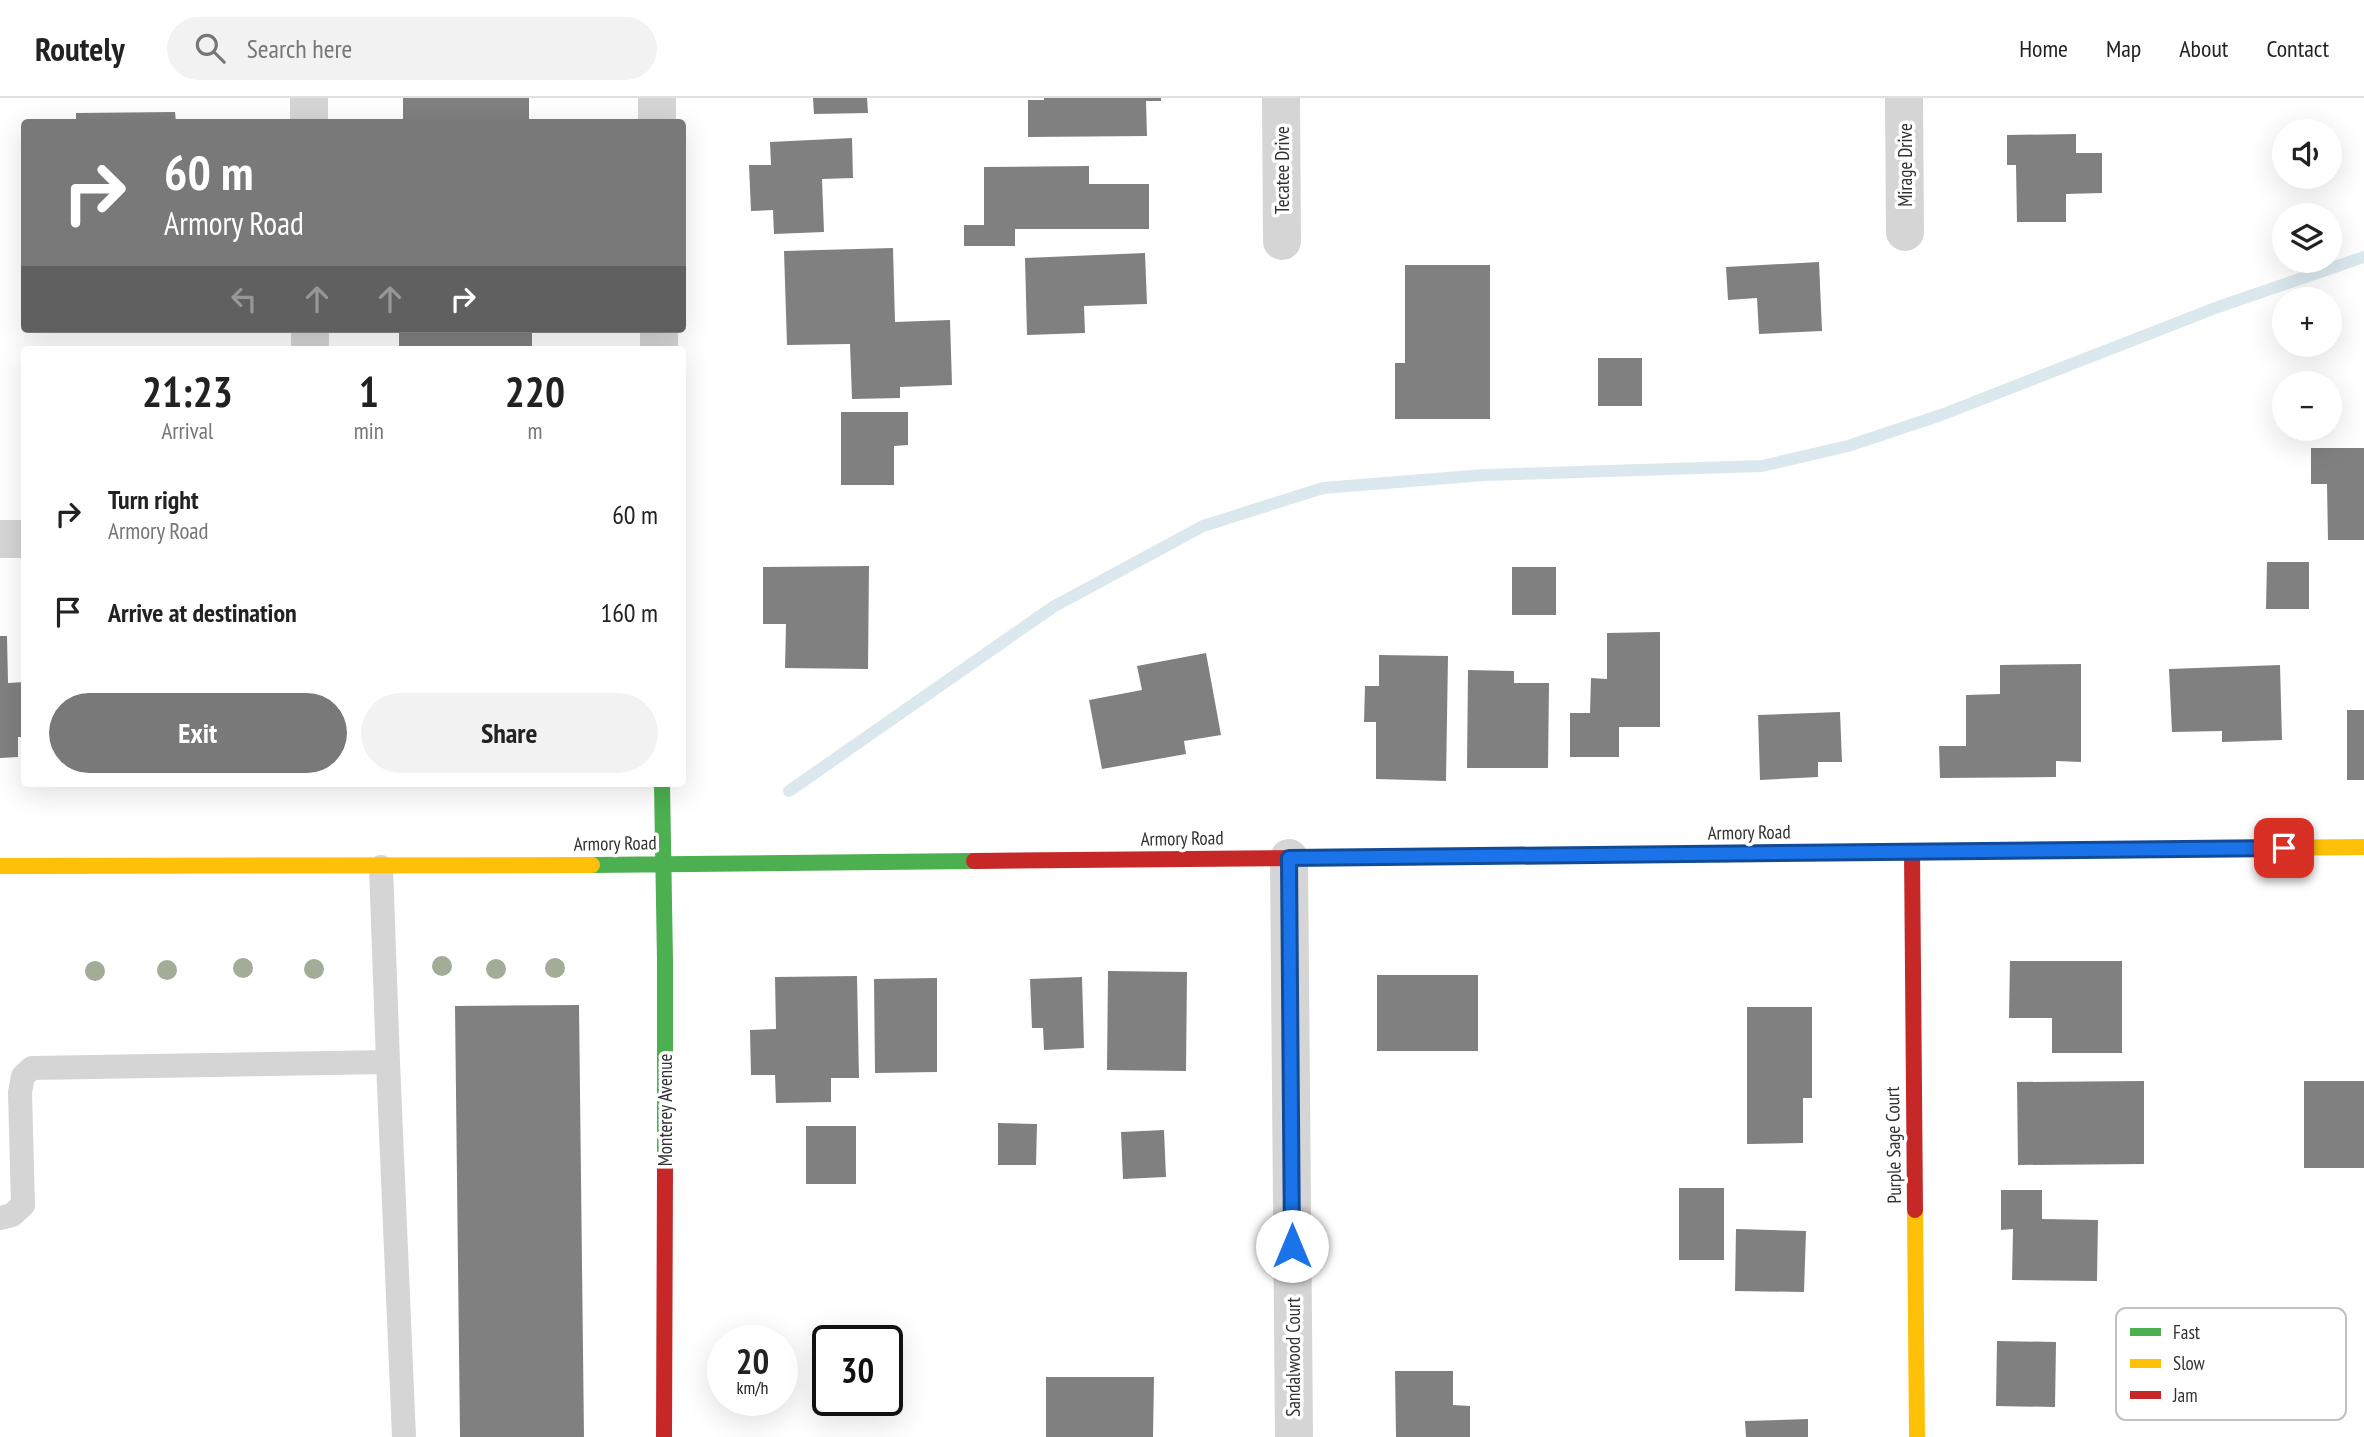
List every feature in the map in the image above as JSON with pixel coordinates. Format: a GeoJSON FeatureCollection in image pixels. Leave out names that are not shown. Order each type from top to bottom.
{"type":"FeatureCollection","features":[{"type":"Feature","properties":{"kind":"main road","name":"Monterey Avenue"},"geometry":{"type":"LineString","coordinates":[[662,787],[664,1437]]}},
{"type":"Feature","properties":{"kind":"main road","name":"Armory Road"},"geometry":{"type":"LineString","coordinates":[[0,866],[381,867],[2364,847]]}},
{"type":"Feature","properties":{"kind":"main road","name":"Purple Sage Court"},"geometry":{"type":"LineString","coordinates":[[1912,852],[1917,1437]]}},
{"type":"Feature","properties":{"kind":"street"},"geometry":{"type":"LineString","coordinates":[[309,98],[309,119]]}},
{"type":"Feature","properties":{"kind":"street"},"geometry":{"type":"LineString","coordinates":[[657,98],[657,119]]}},
{"type":"Feature","properties":{"kind":"street","name":"Tecatee Drive"},"geometry":{"type":"LineString","coordinates":[[1281,98],[1282,242]]}},
{"type":"Feature","properties":{"kind":"street","name":"Mirage Drive"},"geometry":{"type":"LineString","coordinates":[[1904,98],[1905,232]]}},
{"type":"Feature","properties":{"kind":"street"},"geometry":{"type":"LineString","coordinates":[[0,539],[21,539]]}},
{"type":"Feature","properties":{"kind":"street","name":"Sandalwood Court"},"geometry":{"type":"LineString","coordinates":[[1289,858],[1294,1437]]}},
{"type":"Feature","properties":{"kind":"lane"},"geometry":{"type":"LineString","coordinates":[[381,867],[404,1437]]}},
{"type":"Feature","properties":{"kind":"lane"},"geometry":{"type":"LineString","coordinates":[[0,1218],[12,1215],[23,1205],[20,1092],[23,1076],[32,1068],[388,1062]]}},
{"type":"Feature","properties":{"kind":"building"},"geometry":{"type":"Polygon","coordinates":[[[403,98],[529,98],[529,119],[403,119],[403,98]]]}},
{"type":"Feature","properties":{"kind":"building"},"geometry":{"type":"Polygon","coordinates":[[[813,98],[867,98],[868,113],[814,114],[813,98]]]}},
{"type":"Feature","properties":{"kind":"building"},"geometry":{"type":"Polygon","coordinates":[[[1161,98],[1161,101],[1146,101],[1147,136],[1028,137],[1028,100],[1161,98]]]}},
{"type":"Feature","properties":{"kind":"building"},"geometry":{"type":"Polygon","coordinates":[[[175,112],[176,119],[76,119],[76,113],[175,112]]]}},
{"type":"Feature","properties":{"kind":"building"},"geometry":{"type":"Polygon","coordinates":[[[2076,134],[2076,153],[2102,153],[2102,193],[2066,194],[2066,222],[2017,222],[2016,165],[2007,165],[2007,135],[2076,134]]]}},
{"type":"Feature","properties":{"kind":"building"},"geometry":{"type":"Polygon","coordinates":[[[852,138],[853,178],[822,179],[824,232],[774,234],[773,210],[751,211],[749,165],[771,165],[770,142],[852,138]]]}},
{"type":"Feature","properties":{"kind":"building"},"geometry":{"type":"Polygon","coordinates":[[[1089,166],[1089,184],[1149,184],[1149,229],[1015,229],[1015,246],[964,246],[964,225],[984,225],[984,167],[1089,166]]]}},
{"type":"Feature","properties":{"kind":"building"},"geometry":{"type":"Polygon","coordinates":[[[893,248],[895,322],[950,320],[952,385],[900,387],[900,398],[852,399],[850,344],[787,345],[784,251],[893,248]]]}},
{"type":"Feature","properties":{"kind":"building"},"geometry":{"type":"Polygon","coordinates":[[[1145,253],[1147,304],[1084,306],[1085,333],[1027,335],[1025,258],[1145,253]]]}},
{"type":"Feature","properties":{"kind":"building"},"geometry":{"type":"Polygon","coordinates":[[[1819,262],[1822,331],[1759,334],[1757,298],[1728,300],[1726,267],[1819,262]]]}},
{"type":"Feature","properties":{"kind":"building"},"geometry":{"type":"Polygon","coordinates":[[[1405,265],[1490,265],[1490,419],[1395,419],[1395,363],[1405,363],[1405,265]]]}},
{"type":"Feature","properties":{"kind":"building"},"geometry":{"type":"Polygon","coordinates":[[[399,333],[532,333],[532,346],[399,346],[399,333]]]}},
{"type":"Feature","properties":{"kind":"building"},"geometry":{"type":"Polygon","coordinates":[[[1598,358],[1642,358],[1642,406],[1598,406],[1598,358]]]}},
{"type":"Feature","properties":{"kind":"building"},"geometry":{"type":"Polygon","coordinates":[[[841,412],[908,412],[908,445],[894,446],[894,485],[841,485],[841,412]]]}},
{"type":"Feature","properties":{"kind":"building"},"geometry":{"type":"Polygon","coordinates":[[[2311,448],[2364,448],[2364,540],[2328,540],[2327,484],[2311,484],[2311,448]]]}},
{"type":"Feature","properties":{"kind":"building"},"geometry":{"type":"Polygon","coordinates":[[[2267,562],[2309,562],[2309,609],[2266,609],[2267,562]]]}},
{"type":"Feature","properties":{"kind":"building"},"geometry":{"type":"Polygon","coordinates":[[[869,566],[868,669],[785,668],[786,624],[763,624],[763,567],[869,566]]]}},
{"type":"Feature","properties":{"kind":"building"},"geometry":{"type":"Polygon","coordinates":[[[1512,567],[1556,567],[1556,615],[1512,615],[1512,567]]]}},
{"type":"Feature","properties":{"kind":"building"},"geometry":{"type":"Polygon","coordinates":[[[1660,632],[1660,727],[1619,727],[1619,757],[1570,757],[1570,713],[1590,713],[1591,678],[1607,679],[1607,633],[1660,632]]]}},
{"type":"Feature","properties":{"kind":"building"},"geometry":{"type":"Polygon","coordinates":[[[0,636],[7,636],[8,683],[21,682],[21,737],[18,737],[18,757],[0,758],[0,636]]]}},
{"type":"Feature","properties":{"kind":"building"},"geometry":{"type":"Polygon","coordinates":[[[1206,653],[1221,735],[1184,741],[1186,754],[1102,769],[1089,700],[1142,690],[1137,666],[1206,653]]]}},
{"type":"Feature","properties":{"kind":"building"},"geometry":{"type":"Polygon","coordinates":[[[1379,655],[1448,656],[1446,781],[1376,779],[1376,722],[1364,722],[1365,686],[1379,686],[1379,655]]]}},
{"type":"Feature","properties":{"kind":"building"},"geometry":{"type":"Polygon","coordinates":[[[2081,664],[2081,762],[2056,761],[2056,777],[1940,778],[1939,746],[1966,746],[1966,695],[2000,694],[2000,665],[2081,664]]]}},
{"type":"Feature","properties":{"kind":"building"},"geometry":{"type":"Polygon","coordinates":[[[2280,665],[2282,740],[2222,742],[2222,731],[2172,732],[2169,669],[2280,665]]]}},
{"type":"Feature","properties":{"kind":"building"},"geometry":{"type":"Polygon","coordinates":[[[1468,670],[1514,671],[1514,683],[1549,683],[1548,768],[1467,768],[1468,670]]]}},
{"type":"Feature","properties":{"kind":"building"},"geometry":{"type":"Polygon","coordinates":[[[2347,710],[2364,710],[2364,780],[2347,780],[2347,710]]]}},
{"type":"Feature","properties":{"kind":"building"},"geometry":{"type":"Polygon","coordinates":[[[1840,712],[1842,762],[1818,762],[1818,777],[1760,780],[1758,715],[1840,712]]]}},
{"type":"Feature","properties":{"kind":"building"},"geometry":{"type":"Polygon","coordinates":[[[2010,961],[2122,961],[2122,1053],[2052,1053],[2052,1018],[2009,1018],[2010,961]]]}},
{"type":"Feature","properties":{"kind":"building"},"geometry":{"type":"Polygon","coordinates":[[[1108,971],[1187,972],[1186,1071],[1107,1070],[1108,971]]]}},
{"type":"Feature","properties":{"kind":"building"},"geometry":{"type":"Polygon","coordinates":[[[1377,975],[1478,975],[1478,1051],[1377,1051],[1377,975]]]}},
{"type":"Feature","properties":{"kind":"building"},"geometry":{"type":"Polygon","coordinates":[[[857,976],[859,1078],[831,1078],[831,1102],[776,1103],[775,1075],[751,1075],[750,1030],[776,1029],[775,977],[857,976]]]}},
{"type":"Feature","properties":{"kind":"building"},"geometry":{"type":"Polygon","coordinates":[[[1082,977],[1084,1048],[1044,1050],[1043,1028],[1032,1028],[1030,979],[1082,977]]]}},
{"type":"Feature","properties":{"kind":"building"},"geometry":{"type":"Polygon","coordinates":[[[937,978],[937,1072],[875,1073],[874,979],[937,978]]]}},
{"type":"Feature","properties":{"kind":"building"},"geometry":{"type":"Polygon","coordinates":[[[579,1005],[584,1437],[460,1437],[455,1006],[579,1005]]]}},
{"type":"Feature","properties":{"kind":"building"},"geometry":{"type":"Polygon","coordinates":[[[1747,1007],[1812,1007],[1812,1098],[1803,1098],[1803,1143],[1747,1144],[1747,1007]]]}},
{"type":"Feature","properties":{"kind":"building"},"geometry":{"type":"Polygon","coordinates":[[[2144,1081],[2144,1164],[2018,1165],[2017,1082],[2144,1081]]]}},
{"type":"Feature","properties":{"kind":"building"},"geometry":{"type":"Polygon","coordinates":[[[2304,1081],[2364,1081],[2364,1168],[2304,1168],[2304,1081]]]}},
{"type":"Feature","properties":{"kind":"building"},"geometry":{"type":"Polygon","coordinates":[[[998,1123],[1037,1124],[1036,1165],[998,1165],[998,1123]]]}},
{"type":"Feature","properties":{"kind":"building"},"geometry":{"type":"Polygon","coordinates":[[[806,1126],[856,1126],[856,1184],[806,1184],[806,1126]]]}},
{"type":"Feature","properties":{"kind":"building"},"geometry":{"type":"Polygon","coordinates":[[[1164,1130],[1166,1177],[1123,1179],[1121,1132],[1164,1130]]]}},
{"type":"Feature","properties":{"kind":"building"},"geometry":{"type":"Polygon","coordinates":[[[1679,1188],[1724,1188],[1724,1260],[1679,1260],[1679,1188]]]}},
{"type":"Feature","properties":{"kind":"building"},"geometry":{"type":"Polygon","coordinates":[[[2001,1190],[2042,1190],[2042,1219],[2098,1220],[2097,1281],[2012,1280],[2013,1229],[2001,1230],[2001,1190]]]}},
{"type":"Feature","properties":{"kind":"building"},"geometry":{"type":"Polygon","coordinates":[[[1736,1229],[1806,1231],[1804,1292],[1735,1291],[1736,1229]]]}},
{"type":"Feature","properties":{"kind":"building"},"geometry":{"type":"Polygon","coordinates":[[[1997,1341],[2056,1342],[2055,1407],[1996,1406],[1997,1341]]]}},
{"type":"Feature","properties":{"kind":"building"},"geometry":{"type":"Polygon","coordinates":[[[1395,1371],[1453,1371],[1453,1405],[1470,1406],[1470,1437],[1396,1437],[1395,1371]]]}},
{"type":"Feature","properties":{"kind":"building"},"geometry":{"type":"Polygon","coordinates":[[[1046,1377],[1154,1377],[1153,1437],[1046,1437],[1046,1377]]]}},
{"type":"Feature","properties":{"kind":"building"},"geometry":{"type":"Polygon","coordinates":[[[1808,1419],[1808,1437],[1746,1437],[1745,1421],[1808,1419]]]}},
{"type":"Feature","properties":{"kind":"waterway"},"geometry":{"type":"LineString","coordinates":[[789,791],[1053,607],[1203,526],[1323,488],[1484,475],[1762,466],[1848,446],[1941,415],[2218,307],[2364,257]]}},
{"type":"Feature","properties":{"kind":"traffic: fast"},"geometry":{"type":"LineString","coordinates":[[662,787],[665,1168]]}},
{"type":"Feature","properties":{"kind":"traffic: fast"},"geometry":{"type":"LineString","coordinates":[[1400,857],[1792,853]]}},
{"type":"Feature","properties":{"kind":"traffic: fast"},"geometry":{"type":"LineString","coordinates":[[592,865],[974,861]]}},
{"type":"Feature","properties":{"kind":"traffic: slow"},"geometry":{"type":"LineString","coordinates":[[2079,850],[2364,847]]}},
{"type":"Feature","properties":{"kind":"traffic: slow"},"geometry":{"type":"LineString","coordinates":[[0,866],[592,865]]}},
{"type":"Feature","properties":{"kind":"traffic: slow"},"geometry":{"type":"LineString","coordinates":[[1915,1210],[1917,1437]]}},
{"type":"Feature","properties":{"kind":"traffic: jam"},"geometry":{"type":"LineString","coordinates":[[1792,853],[2079,850]]}},
{"type":"Feature","properties":{"kind":"traffic: jam"},"geometry":{"type":"LineString","coordinates":[[1912,852],[1915,1210]]}},
{"type":"Feature","properties":{"kind":"traffic: jam"},"geometry":{"type":"LineString","coordinates":[[974,861],[1400,857]]}},
{"type":"Feature","properties":{"kind":"traffic: jam"},"geometry":{"type":"LineString","coordinates":[[664,1437],[665,1168]]}},
{"type":"Feature","properties":{"kind":"route"},"geometry":{"type":"LineString","coordinates":[[1292,1246],[1289,858],[2284,848]]}}]}
